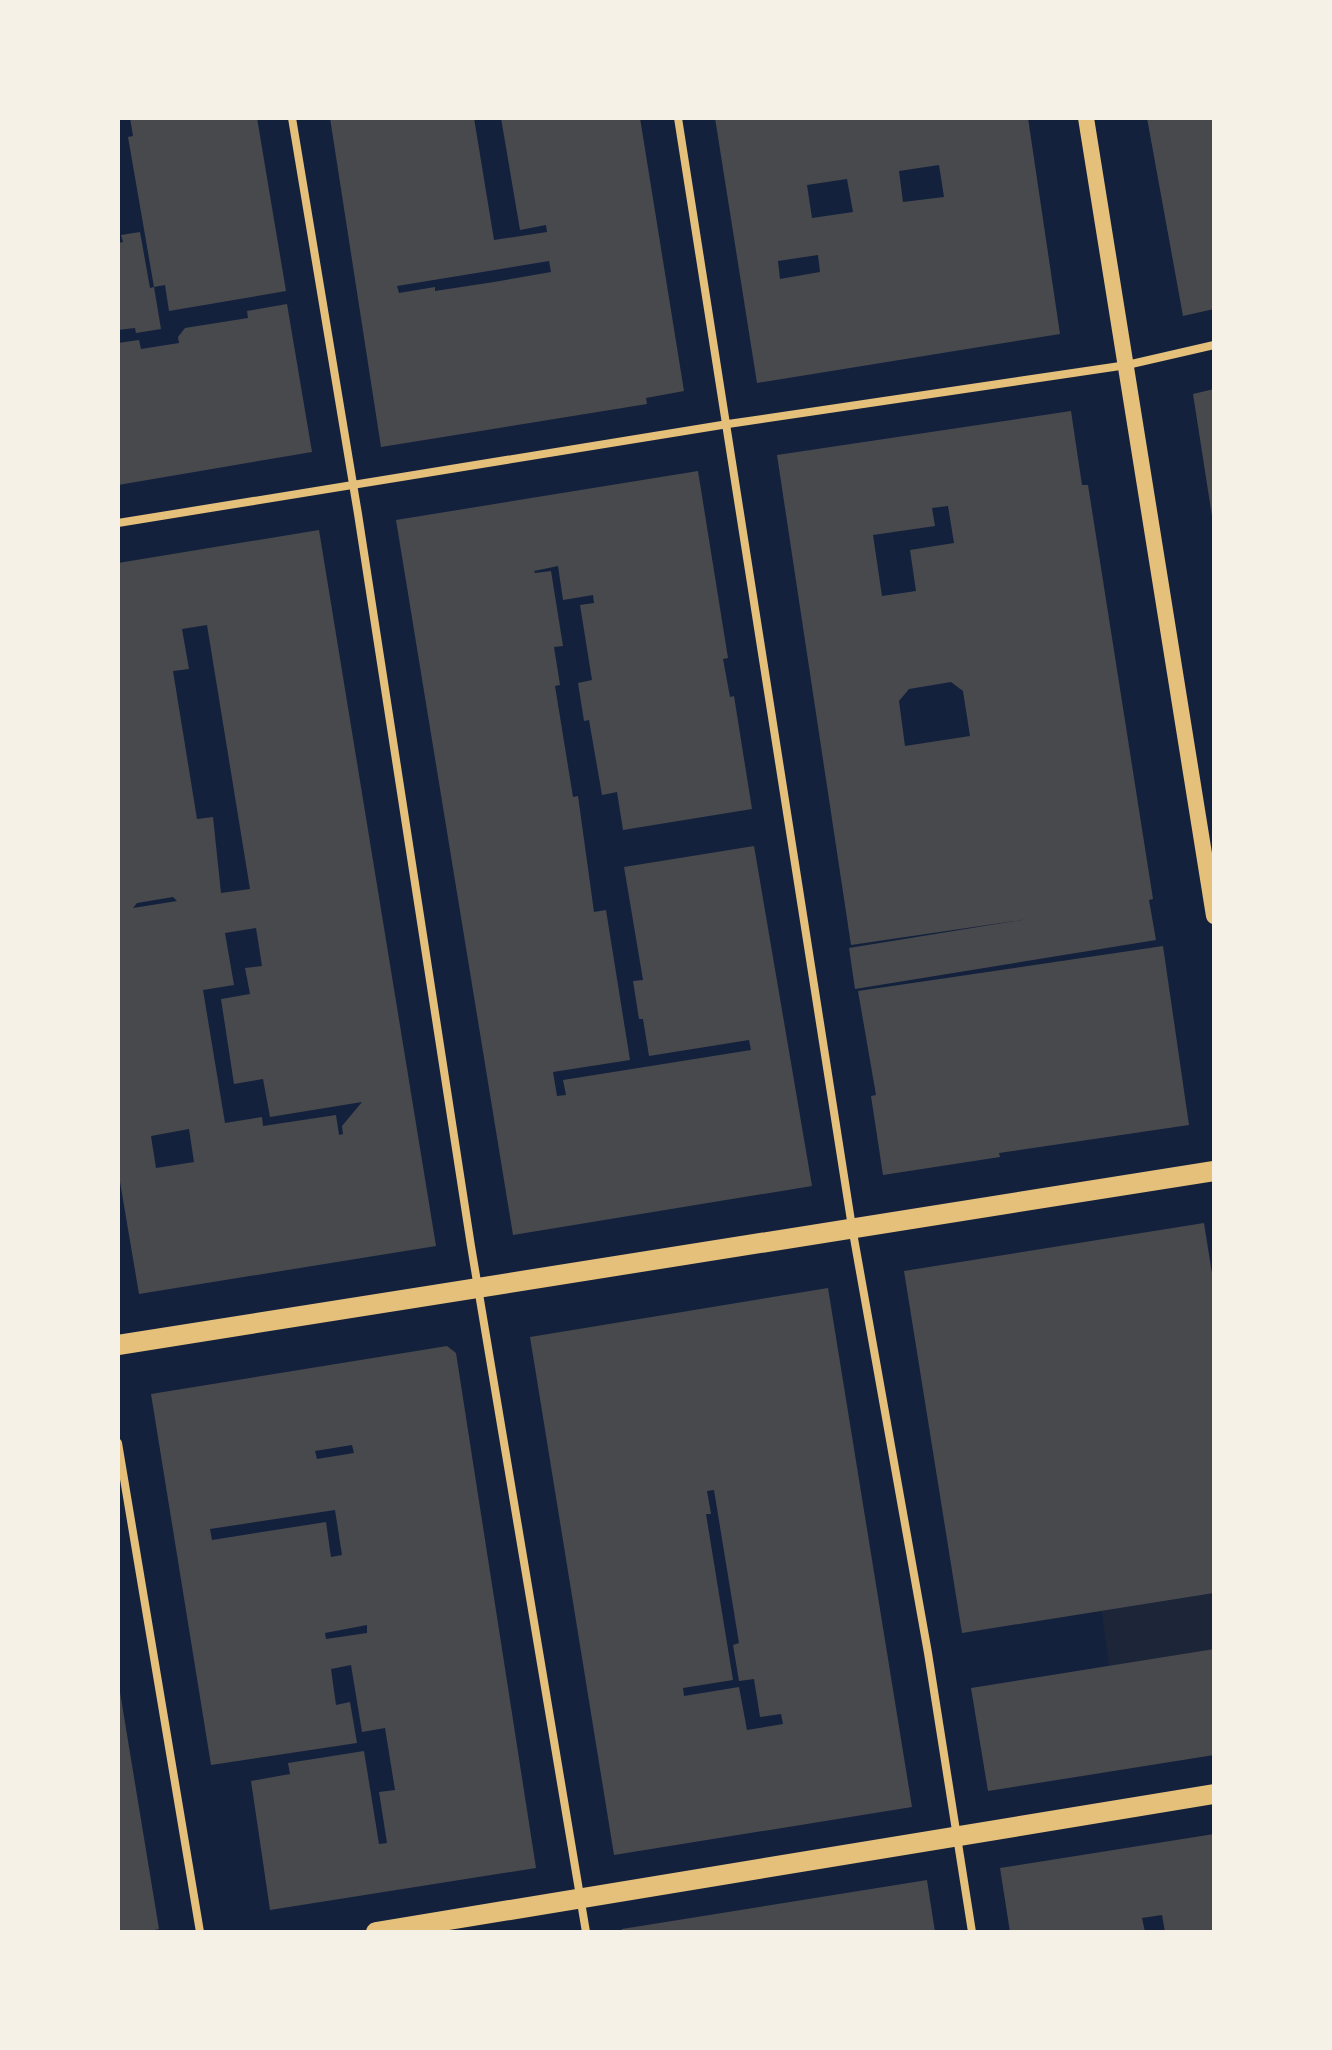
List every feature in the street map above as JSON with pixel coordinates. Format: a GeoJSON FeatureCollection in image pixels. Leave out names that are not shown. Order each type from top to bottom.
{"type":"FeatureCollection","features":[{"type":"Feature","properties":{"kind":"main road"},"geometry":{"type":"LineString","coordinates":[[1086,118],[1214,916]]}},
{"type":"Feature","properties":{"kind":"main road"},"geometry":{"type":"LineString","coordinates":[[118,1345],[1214,1171]]}},
{"type":"Feature","properties":{"kind":"main road"},"geometry":{"type":"LineString","coordinates":[[376,1932],[1214,1794]]}},
{"type":"Feature","properties":{"kind":"street"},"geometry":{"type":"LineString","coordinates":[[292,118],[478,1287],[586,1932]]}},
{"type":"Feature","properties":{"kind":"street"},"geometry":{"type":"LineString","coordinates":[[678,118],[852,1227],[925,1638],[972,1932]]}},
{"type":"Feature","properties":{"kind":"street"},"geometry":{"type":"LineString","coordinates":[[118,523],[728,424],[1127,365],[1214,345]]}},
{"type":"Feature","properties":{"kind":"street"},"geometry":{"type":"LineString","coordinates":[[118,1443],[200,1932]]}},
{"type":"Feature","properties":{"kind":"shaded area"},"geometry":{"type":"Polygon","coordinates":[[[1214,1593],[1214,1649],[1109,1666],[1102,1611],[1214,1593]]]}},
{"type":"Feature","properties":{"kind":"building"},"geometry":{"type":"Polygon","coordinates":[[[130,118],[257,118],[286,291],[169,311],[165,285],[154,287],[128,137],[133,136],[130,118]]]}},
{"type":"Feature","properties":{"kind":"building"},"geometry":{"type":"Polygon","coordinates":[[[330,118],[474,118],[494,240],[547,232],[546,225],[520,230],[501,118],[640,118],[684,391],[646,398],[647,404],[381,447],[330,118]],[[549,261],[397,286],[399,293],[435,287],[435,291],[551,272],[549,261]]]}},
{"type":"Feature","properties":{"kind":"building"},"geometry":{"type":"Polygon","coordinates":[[[715,118],[1028,118],[1060,334],[757,383],[715,118]],[[939,165],[899,171],[903,202],[944,197],[939,165]],[[847,179],[807,185],[812,218],[853,212],[847,179]],[[818,255],[778,261],[780,279],[820,272],[818,255]]]}},
{"type":"Feature","properties":{"kind":"building"},"geometry":{"type":"Polygon","coordinates":[[[1147,118],[1214,118],[1214,309],[1183,316],[1147,118]]]}},
{"type":"Feature","properties":{"kind":"building"},"geometry":{"type":"Polygon","coordinates":[[[140,232],[161,329],[136,333],[135,328],[118,330],[118,243],[123,242],[121,235],[140,232]]]}},
{"type":"Feature","properties":{"kind":"building"},"geometry":{"type":"Polygon","coordinates":[[[287,304],[312,452],[118,485],[118,343],[139,340],[141,349],[179,343],[178,337],[185,328],[248,318],[247,311],[287,304]]]}},
{"type":"Feature","properties":{"kind":"building"},"geometry":{"type":"Polygon","coordinates":[[[1214,389],[1214,516],[1212,516],[1193,394],[1214,389]]]}},
{"type":"Feature","properties":{"kind":"building"},"geometry":{"type":"Polygon","coordinates":[[[1071,411],[1082,485],[1088,485],[1153,899],[1149,900],[1156,940],[855,989],[849,948],[1028,919],[851,945],[777,455],[1071,411]],[[948,506],[932,508],[935,526],[873,535],[882,596],[916,591],[910,550],[954,543],[948,506]],[[951,682],[909,689],[899,701],[905,746],[970,736],[963,691],[951,682]]]}},
{"type":"Feature","properties":{"kind":"building"},"geometry":{"type":"Polygon","coordinates":[[[698,471],[728,658],[723,659],[730,697],[734,696],[752,809],[623,830],[617,792],[602,795],[589,720],[584,721],[578,683],[592,680],[580,605],[594,603],[593,595],[563,600],[558,566],[534,571],[551,571],[563,646],[554,647],[560,685],[555,686],[573,797],[578,796],[594,912],[606,910],[630,1060],[553,1072],[557,1096],[566,1095],[563,1080],[751,1050],[749,1040],[649,1056],[633,981],[643,980],[624,867],[754,846],[812,1186],[513,1235],[396,520],[698,471]]]}},
{"type":"Feature","properties":{"kind":"building"},"geometry":{"type":"Polygon","coordinates":[[[319,530],[436,1246],[139,1294],[118,1170],[118,563],[319,530]],[[207,625],[182,629],[189,669],[173,671],[197,819],[213,817],[221,893],[250,889],[207,625]],[[173,897],[137,903],[133,908],[177,901],[173,897]],[[256,928],[225,933],[234,985],[203,990],[225,1123],[262,1117],[263,1126],[336,1115],[339,1135],[343,1134],[342,1126],[362,1102],[270,1117],[263,1079],[234,1084],[221,999],[250,994],[245,968],[262,966],[256,928]],[[189,1129],[151,1136],[156,1168],[194,1162],[189,1129]]]}},
{"type":"Feature","properties":{"kind":"building"},"geometry":{"type":"Polygon","coordinates":[[[1163,946],[1189,1125],[999,1153],[1000,1157],[883,1175],[871,1096],[876,1095],[858,991],[1163,946]]]}},
{"type":"Feature","properties":{"kind":"building"},"geometry":{"type":"Polygon","coordinates":[[[1204,1223],[1214,1286],[1214,1593],[962,1633],[904,1271],[1204,1223]]]}},
{"type":"Feature","properties":{"kind":"building"},"geometry":{"type":"Polygon","coordinates":[[[828,1288],[912,1807],[614,1855],[530,1337],[828,1288]],[[714,1490],[707,1491],[711,1514],[706,1514],[733,1680],[683,1688],[684,1696],[739,1687],[747,1730],[783,1724],[781,1714],[760,1717],[754,1679],[739,1681],[733,1645],[739,1643],[714,1490]]]}},
{"type":"Feature","properties":{"kind":"building"},"geometry":{"type":"Polygon","coordinates":[[[447,1346],[456,1353],[536,1868],[270,1910],[251,1781],[290,1774],[288,1763],[364,1751],[379,1844],[387,1843],[379,1792],[395,1790],[385,1728],[362,1732],[351,1665],[331,1669],[336,1705],[350,1702],[357,1743],[211,1765],[151,1394],[447,1346]],[[352,1445],[315,1451],[317,1459],[354,1453],[352,1445]],[[335,1510],[210,1529],[212,1540],[326,1522],[331,1557],[342,1555],[335,1510]],[[367,1625],[325,1633],[326,1639],[367,1633],[367,1625]]]}},
{"type":"Feature","properties":{"kind":"building"},"geometry":{"type":"Polygon","coordinates":[[[1214,1649],[1214,1755],[988,1791],[971,1688],[1214,1649]]]}},
{"type":"Feature","properties":{"kind":"building"},"geometry":{"type":"Polygon","coordinates":[[[118,1680],[159,1929],[144,1932],[118,1932],[118,1680]]]}},
{"type":"Feature","properties":{"kind":"building"},"geometry":{"type":"Polygon","coordinates":[[[1214,1834],[1214,1932],[1165,1932],[1162,1915],[1142,1918],[1145,1932],[1010,1932],[1000,1868],[1214,1834]]]}},
{"type":"Feature","properties":{"kind":"building"},"geometry":{"type":"Polygon","coordinates":[[[927,1880],[935,1932],[622,1932],[622,1929],[927,1880]]]}}]}
